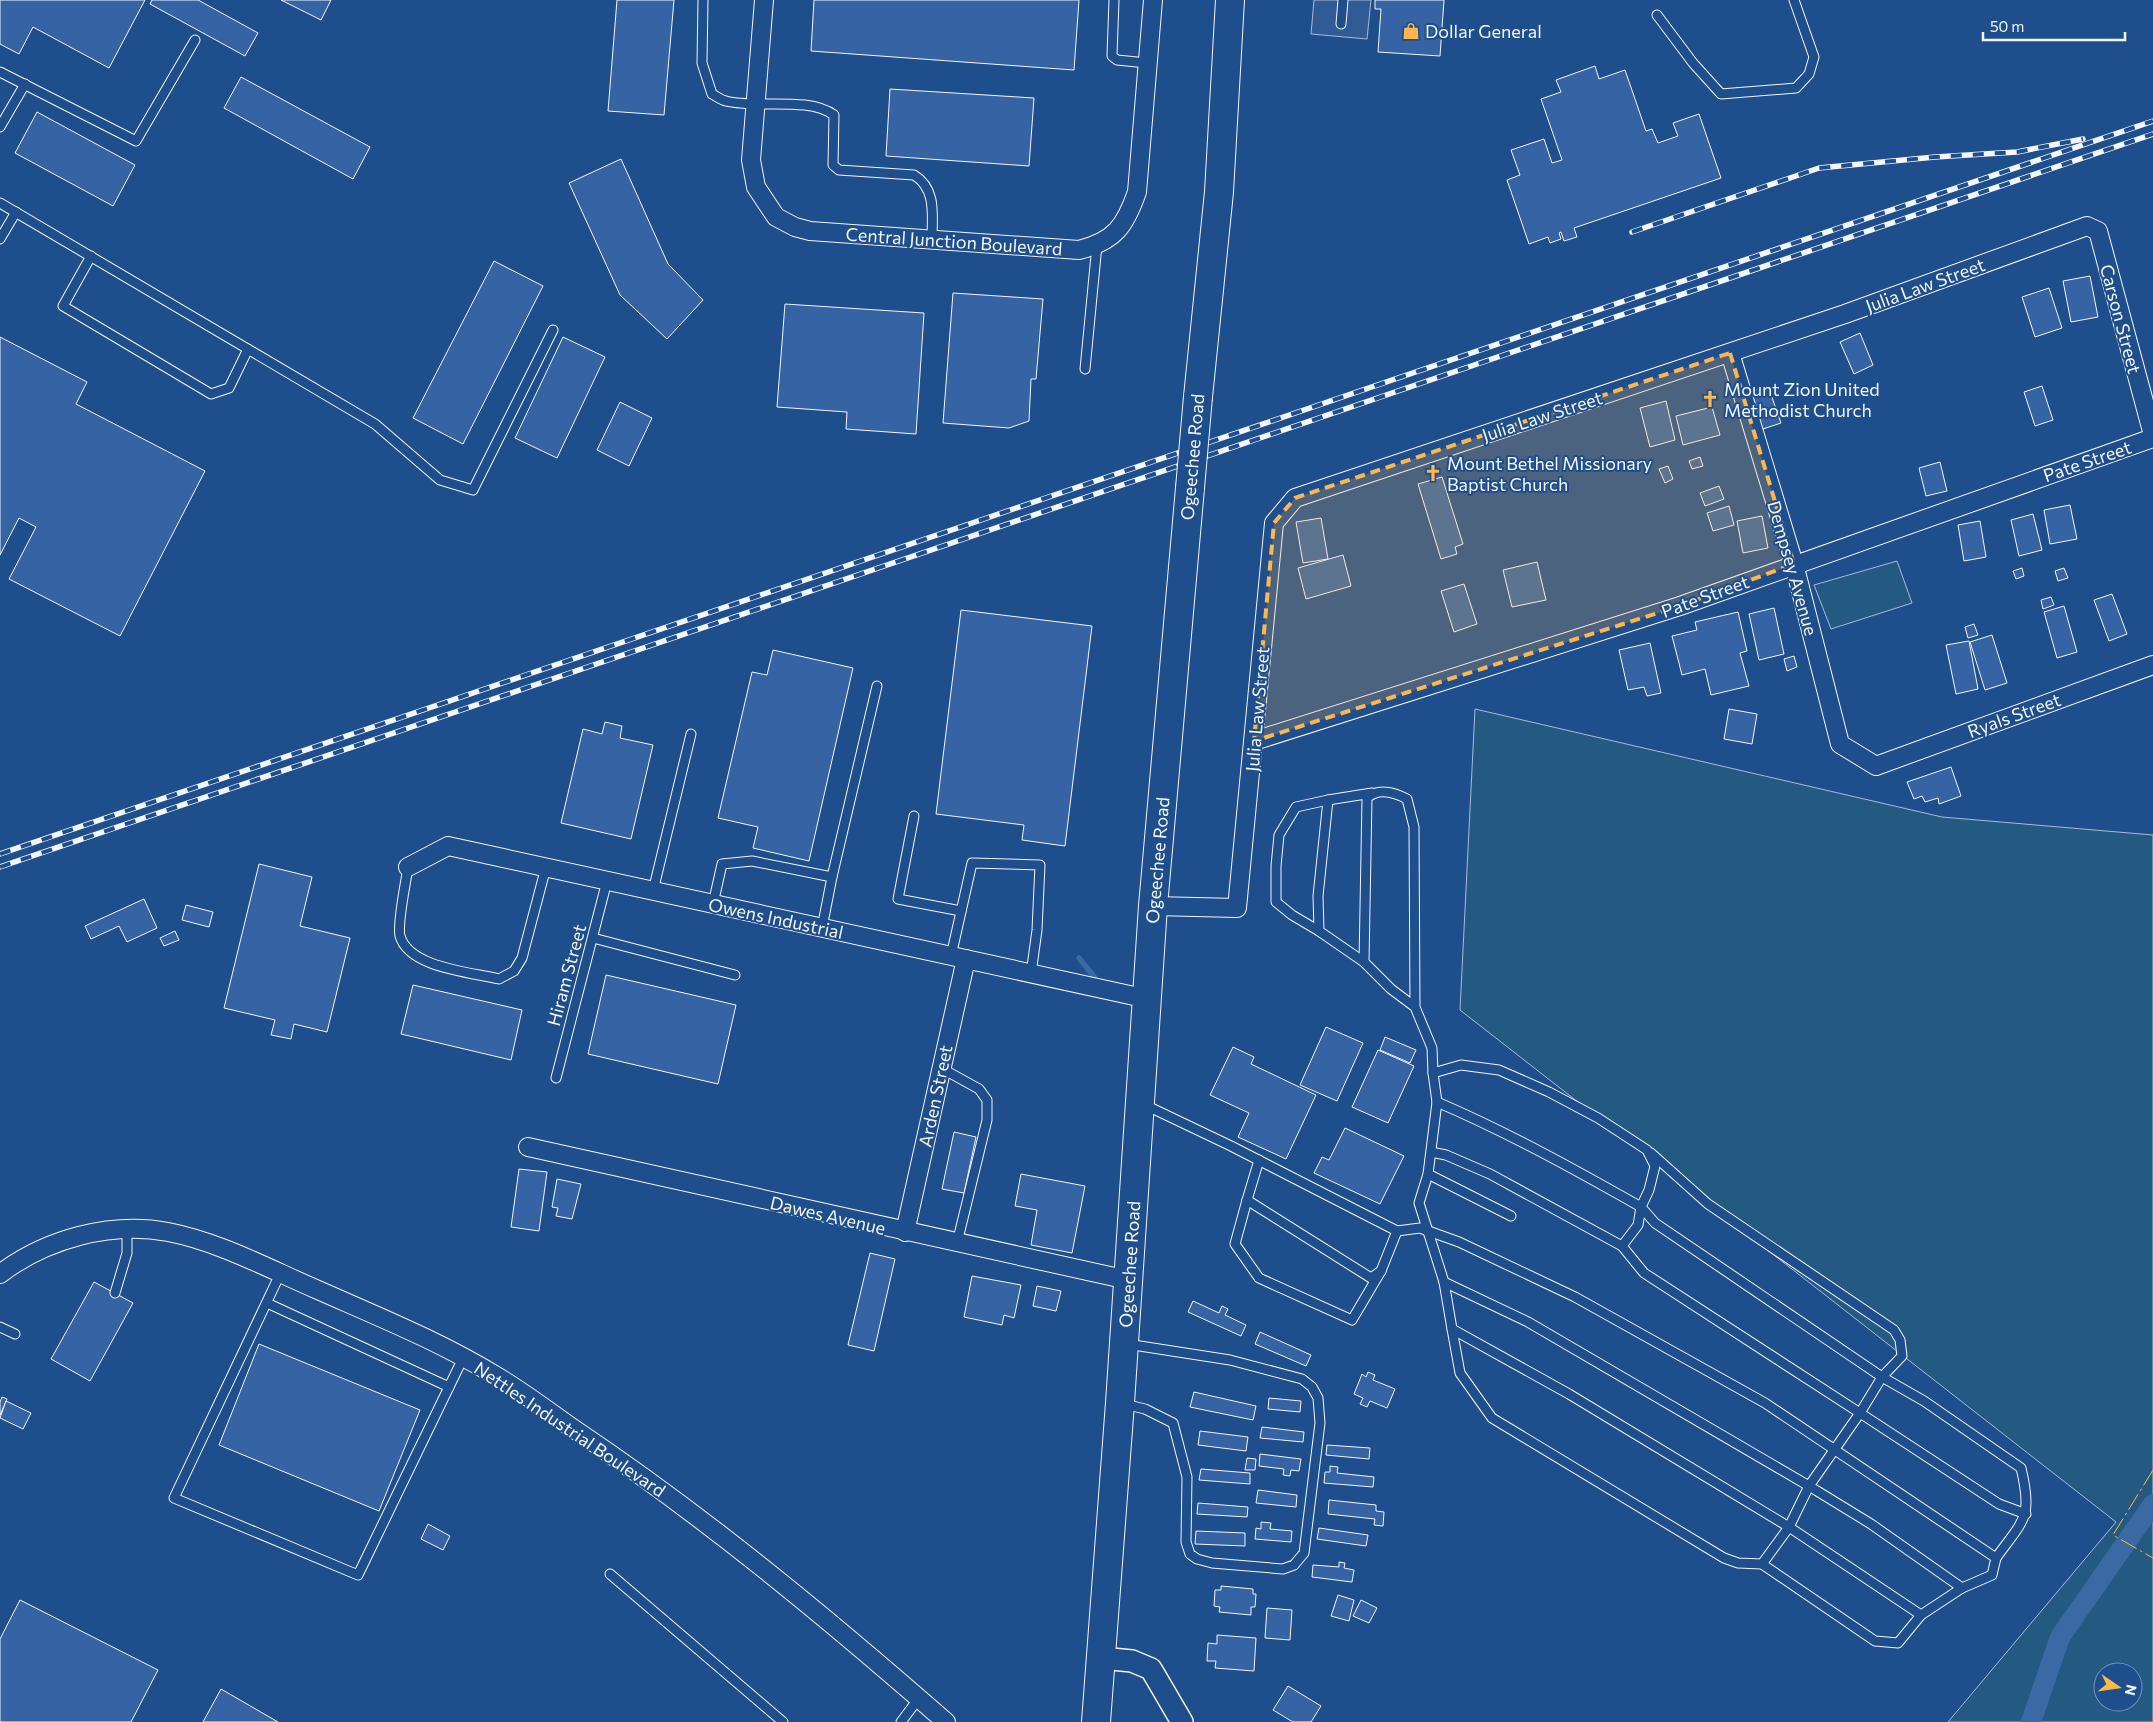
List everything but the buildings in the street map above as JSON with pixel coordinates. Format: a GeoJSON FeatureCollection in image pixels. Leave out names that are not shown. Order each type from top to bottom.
{"type":"FeatureCollection","features":[{"type":"Feature","properties":{"kind":"main road","name":"Ogeechee Road"},"geometry":{"type":"LineString","coordinates":[[1096,1722],[1120,1403],[1153,906],[1218,192],[1230,0]]}},
{"type":"Feature","properties":{"kind":"street","name":"Central Junction Boulevard"},"geometry":{"type":"LineString","coordinates":[[764,0],[751,160],[756,187],[776,217],[794,227],[810,231],[1079,250],[1097,245],[1115,234],[1129,214],[1137,192],[1152,0]]}},
{"type":"Feature","properties":{"kind":"street","name":"Julia Law Street"},"geometry":{"type":"LineString","coordinates":[[1153,906],[1237,908],[1274,523],[1295,498],[1730,353],[2087,226],[2098,231]]}},
{"type":"Feature","properties":{"kind":"street","name":"Carson Street"},"geometry":{"type":"LineString","coordinates":[[2098,231],[2153,437]]}},
{"type":"Feature","properties":{"kind":"street","name":"Dempsey Avenue"},"geometry":{"type":"LineString","coordinates":[[1730,353],[1794,564],[1840,744],[1876,766]]}},
{"type":"Feature","properties":{"kind":"street","name":"Pate Street"},"geometry":{"type":"LineString","coordinates":[[1254,741],[1680,606],[2153,437]]}},
{"type":"Feature","properties":{"kind":"street","name":"Ryals Street"},"geometry":{"type":"LineString","coordinates":[[1876,766],[2153,665]]}},
{"type":"Feature","properties":{"kind":"street","name":"Owens Industrial"},"geometry":{"type":"LineString","coordinates":[[408,867],[448,846],[1148,999]]}},
{"type":"Feature","properties":{"kind":"street","name":"Arden Street"},"geometry":{"type":"LineString","coordinates":[[905,1232],[941,1068],[958,958]]}},
{"type":"Feature","properties":{"kind":"street","name":"Dawes Avenue"},"geometry":{"type":"LineString","coordinates":[[528,1147],[1128,1280]]}},
{"type":"Feature","properties":{"kind":"street","name":"Nettles Industrial Boulevard"},"geometry":{"type":"LineString","coordinates":[[0,1274],[42,1248],[65,1239],[127,1230],[175,1234],[216,1246],[430,1341],[497,1376],[641,1473],[745,1552],[946,1722]]}},
{"type":"Feature","properties":{"kind":"street"},"geometry":{"type":"LineString","coordinates":[[1101,1658],[1132,1661],[1151,1669],[1182,1722]]}},
{"type":"Feature","properties":{"kind":"lane"},"geometry":{"type":"LineString","coordinates":[[704,0],[702,63],[712,94],[725,101],[803,106],[826,110],[834,116],[833,165],[839,170],[914,175],[922,180],[929,190],[931,198],[932,239]]}},
{"type":"Feature","properties":{"kind":"lane"},"geometry":{"type":"LineString","coordinates":[[1114,0],[1112,56],[1117,60],[1148,63]]}},
{"type":"Feature","properties":{"kind":"lane"},"geometry":{"type":"LineString","coordinates":[[1341,24],[1343,0]]}},
{"type":"Feature","properties":{"kind":"lane"},"geometry":{"type":"LineString","coordinates":[[1657,15],[1693,63],[1722,94],[1796,88],[1809,74],[1814,57],[1794,0]]}},
{"type":"Feature","properties":{"kind":"lane"},"geometry":{"type":"LineString","coordinates":[[0,72],[136,141],[195,40]]}},
{"type":"Feature","properties":{"kind":"lane"},"geometry":{"type":"LineString","coordinates":[[0,127],[24,84]]}},
{"type":"Feature","properties":{"kind":"lane"},"geometry":{"type":"LineString","coordinates":[[0,203],[375,424],[440,480],[474,490],[553,330]]}},
{"type":"Feature","properties":{"kind":"lane"},"geometry":{"type":"LineString","coordinates":[[0,239],[16,212]]}},
{"type":"Feature","properties":{"kind":"lane"},"geometry":{"type":"LineString","coordinates":[[1085,369],[1097,245]]}},
{"type":"Feature","properties":{"kind":"lane"},"geometry":{"type":"LineString","coordinates":[[91,256],[64,306],[211,394],[229,388],[248,349]]}},
{"type":"Feature","properties":{"kind":"lane"},"geometry":{"type":"LineString","coordinates":[[822,928],[832,877],[877,686]]}},
{"type":"Feature","properties":{"kind":"lane"},"geometry":{"type":"LineString","coordinates":[[653,891],[692,734]]}},
{"type":"Feature","properties":{"kind":"lane"},"geometry":{"type":"LineString","coordinates":[[1415,1007],[1390,989],[1364,962],[1292,915],[1276,902],[1276,866],[1279,835],[1296,807],[1372,793],[1394,792],[1406,799],[1414,827],[1415,1007],[1432,1048],[1437,1102],[1428,1174],[1419,1203],[1444,1282],[1460,1373],[1492,1418],[1724,1558],[1738,1563],[1762,1564],[1875,1641],[1898,1643],[1921,1615],[1962,1588],[1992,1575],[1996,1558],[2026,1514],[2027,1494],[2021,1468],[1655,1224],[1641,1207],[1474,1118],[1437,1102]]}},
{"type":"Feature","properties":{"kind":"lane"},"geometry":{"type":"LineString","coordinates":[[1364,962],[1367,798],[1372,793]]}},
{"type":"Feature","properties":{"kind":"lane"},"geometry":{"type":"LineString","coordinates":[[1319,931],[1318,896],[1328,800]]}},
{"type":"Feature","properties":{"kind":"lane"},"geometry":{"type":"LineString","coordinates":[[914,816],[898,899],[961,911]]}},
{"type":"Feature","properties":{"kind":"lane"},"geometry":{"type":"LineString","coordinates":[[713,904],[722,864],[752,861],[832,877]]}},
{"type":"Feature","properties":{"kind":"lane"},"geometry":{"type":"LineString","coordinates":[[958,958],[961,911],[972,863],[1040,865],[1037,930],[1031,974]]}},
{"type":"Feature","properties":{"kind":"lane"},"geometry":{"type":"LineString","coordinates":[[408,867],[400,936],[410,954],[425,962],[499,979],[514,971],[522,958],[546,867]]}},
{"type":"Feature","properties":{"kind":"lane","name":"Hiram Street"},"geometry":{"type":"LineString","coordinates":[[556,1078],[607,881]]}},
{"type":"Feature","properties":{"kind":"lane"},"geometry":{"type":"LineString","coordinates":[[593,938],[735,975]]}},
{"type":"Feature","properties":{"kind":"lane"},"geometry":{"type":"LineString","coordinates":[[1433,1073],[1461,1065],[1500,1070],[1582,1109],[1647,1150],[1708,1204],[1894,1330],[1900,1340],[1902,1356],[1882,1377],[1860,1413],[1809,1486],[1790,1527],[1762,1564]]}},
{"type":"Feature","properties":{"kind":"lane"},"geometry":{"type":"LineString","coordinates":[[941,1068],[979,1088],[988,1100],[987,1120],[957,1243]]}},
{"type":"Feature","properties":{"kind":"lane"},"geometry":{"type":"LineString","coordinates":[[1140,1103],[1259,1160],[1397,1231],[1420,1228],[1459,1242],[1575,1297],[1765,1404],[1996,1558]]}},
{"type":"Feature","properties":{"kind":"lane"},"geometry":{"type":"LineString","coordinates":[[1622,1246],[1638,1225],[1641,1207],[1649,1190],[1654,1166],[1647,1150]]}},
{"type":"Feature","properties":{"kind":"lane"},"geometry":{"type":"LineString","coordinates":[[1431,1152],[1446,1155],[1490,1174],[1622,1246],[1644,1273],[2000,1504],[2026,1514]]}},
{"type":"Feature","properties":{"kind":"lane"},"geometry":{"type":"LineString","coordinates":[[1259,1160],[1235,1244],[1259,1278],[1352,1320],[1381,1271],[1397,1231]]}},
{"type":"Feature","properties":{"kind":"lane"},"geometry":{"type":"LineString","coordinates":[[1428,1174],[1511,1216]]}},
{"type":"Feature","properties":{"kind":"lane"},"geometry":{"type":"LineString","coordinates":[[1247,1200],[1371,1278],[1381,1271]]}},
{"type":"Feature","properties":{"kind":"lane"},"geometry":{"type":"LineString","coordinates":[[116,1293],[127,1253],[127,1230]]}},
{"type":"Feature","properties":{"kind":"lane"},"geometry":{"type":"LineString","coordinates":[[280,1274],[174,1498],[358,1575],[463,1358]]}},
{"type":"Feature","properties":{"kind":"lane"},"geometry":{"type":"LineString","coordinates":[[1444,1282],[1528,1322],[1809,1486],[1871,1524],[1962,1588]]}},
{"type":"Feature","properties":{"kind":"lane"},"geometry":{"type":"LineString","coordinates":[[266,1303],[449,1387]]}},
{"type":"Feature","properties":{"kind":"lane"},"geometry":{"type":"LineString","coordinates":[[0,1327],[15,1334]]}},
{"type":"Feature","properties":{"kind":"lane"},"geometry":{"type":"LineString","coordinates":[[1452,1329],[1568,1394],[1790,1527],[1921,1615]]}},
{"type":"Feature","properties":{"kind":"lane"},"geometry":{"type":"LineString","coordinates":[[1120,1403],[1145,1409],[1173,1423],[1187,1477],[1186,1542],[1190,1554],[1197,1559],[1212,1562],[1267,1569],[1283,1569],[1294,1565],[1304,1553],[1320,1422],[1318,1398],[1312,1387],[1302,1379],[1230,1360],[1124,1344]]}},
{"type":"Feature","properties":{"kind":"lane"},"geometry":{"type":"LineString","coordinates":[[610,1574],[782,1722]]}},
{"type":"Feature","properties":{"kind":"lane"},"geometry":{"type":"LineString","coordinates":[[902,1722],[919,1698]]}},
{"type":"Feature","properties":{"kind":"highlighted area"},"geometry":{"type":"Polygon","coordinates":[[[1730,353],[1794,564],[1680,606],[1254,741],[1274,523],[1295,498],[1730,353]]]}},
{"type":"Feature","properties":{"kind":"shaded area"},"geometry":{"type":"Polygon","coordinates":[[[1314,0],[1371,0],[1367,39],[1311,34],[1314,0]]]}},
{"type":"Feature","properties":{"kind":"shaded area"},"geometry":{"type":"Polygon","coordinates":[[[1897,561],[1912,603],[1831,629],[1814,585],[1897,561]]]}},
{"type":"Feature","properties":{"kind":"shaded area"},"geometry":{"type":"Polygon","coordinates":[[[1475,709],[1942,817],[2153,835],[2153,1722],[1948,1722],[2116,1522],[1460,1010],[1475,709]]]}},
{"type":"Feature","properties":{"kind":"waterway"},"geometry":{"type":"LineString","coordinates":[[1079,958],[1095,978]]}},
{"type":"Feature","properties":{"kind":"waterway"},"geometry":{"type":"LineString","coordinates":[[2031,1722],[2060,1637],[2153,1504]]}},
{"type":"Feature","properties":{"kind":"railway"},"geometry":{"type":"LineString","coordinates":[[0,854],[2153,121]]}},
{"type":"Feature","properties":{"kind":"railway"},"geometry":{"type":"LineString","coordinates":[[0,867],[2153,134]]}},
{"type":"Feature","properties":{"kind":"railway"},"geometry":{"type":"LineString","coordinates":[[1632,232],[1819,168],[1935,157],[2017,152],[2083,139]]}},
{"type":"Feature","properties":{"kind":"power"},"geometry":{"type":"LineString","coordinates":[[2153,1470],[2113,1535],[2153,1558]]}},
{"type":"Feature","properties":{"kind":"place","name":"Dollar General"},"geometry":{"type":"Point","coordinates":[1411,31]}},
{"type":"Feature","properties":{"kind":"place","name":"Mount Zion United Methodist Church"},"geometry":{"type":"Point","coordinates":[1710,399]}},
{"type":"Feature","properties":{"kind":"place","name":"Mount Bethel Missionary Baptist Church"},"geometry":{"type":"Point","coordinates":[1433,473]}}]}
